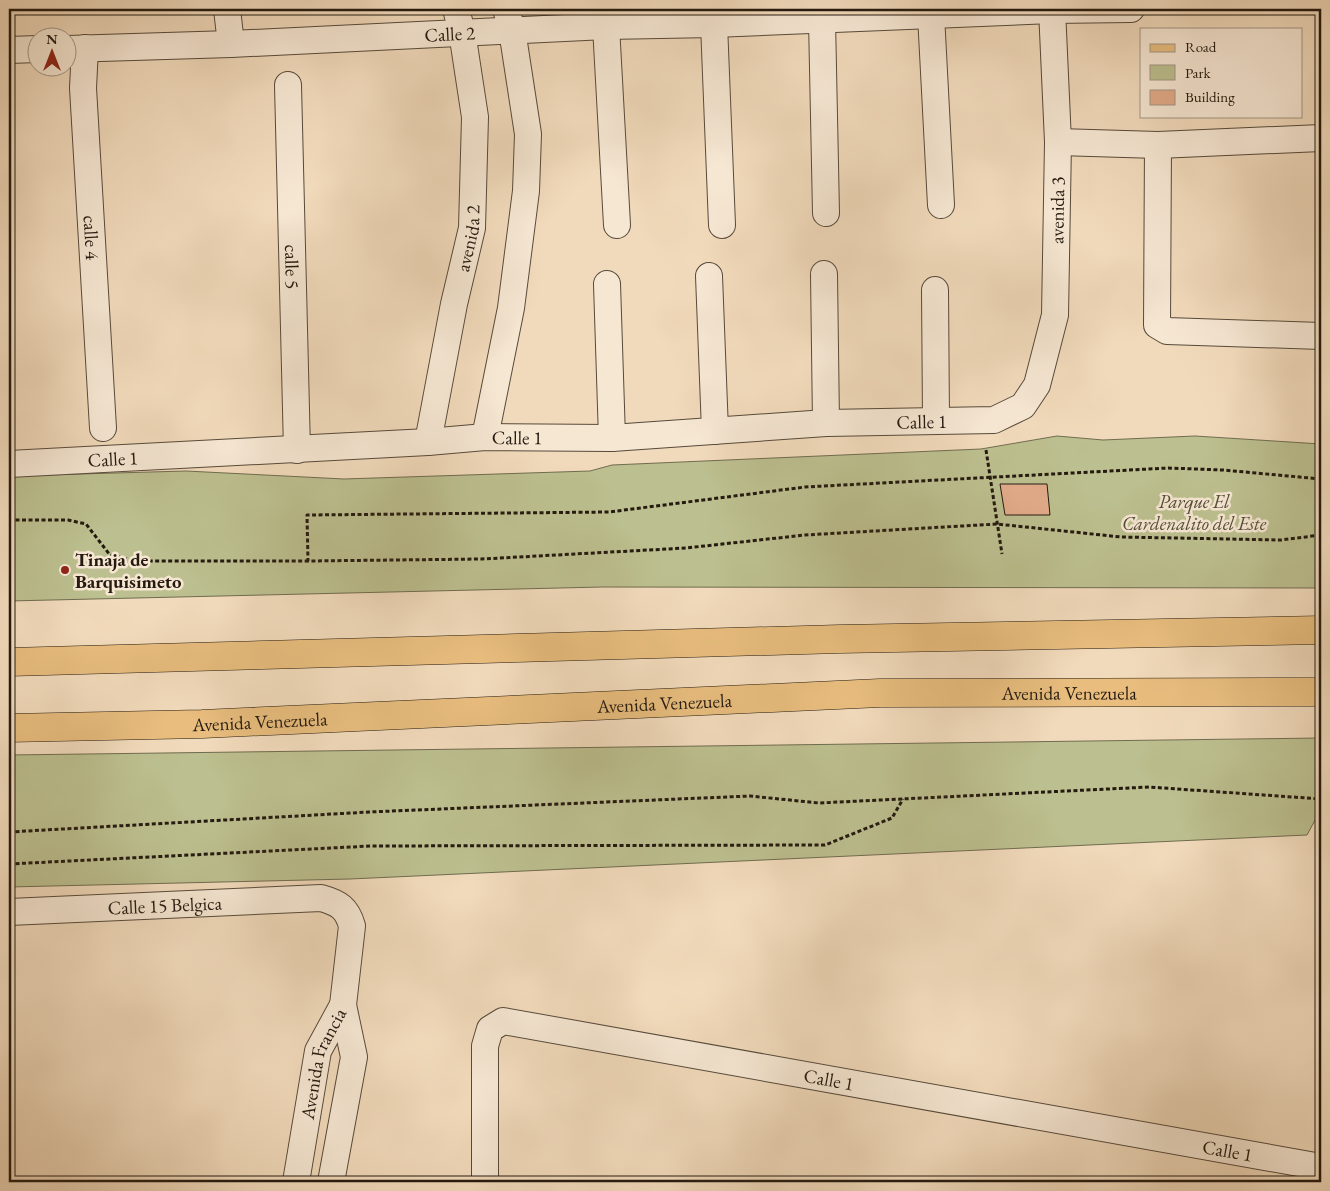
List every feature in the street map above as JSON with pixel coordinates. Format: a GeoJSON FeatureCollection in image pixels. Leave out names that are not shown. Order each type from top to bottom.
{"type":"FeatureCollection","features":[{"type":"Feature","properties":{"kind":"main road"},"geometry":{"type":"LineString","coordinates":[[9,662],[850,639],[1321,630]]}},
{"type":"Feature","properties":{"kind":"main road","name":"Avenida Venezuela"},"geometry":{"type":"LineString","coordinates":[[9,728],[202,724],[880,693],[1321,692]]}},
{"type":"Feature","properties":{"kind":"street"},"geometry":{"type":"LineString","coordinates":[[227,9],[231,44]]}},
{"type":"Feature","properties":{"kind":"street","name":"Calle 2"},"geometry":{"type":"LineString","coordinates":[[78,48],[231,44],[459,20],[509,19],[606,26],[931,16],[1052,9],[1131,9]]}},
{"type":"Feature","properties":{"kind":"street","name":"avenida 3"},"geometry":{"type":"LineString","coordinates":[[1023,406],[1037,385],[1055,315],[1058,142],[1052,9]]}},
{"type":"Feature","properties":{"kind":"street"},"geometry":{"type":"LineString","coordinates":[[931,16],[941,205]]}},
{"type":"Feature","properties":{"kind":"street"},"geometry":{"type":"LineString","coordinates":[[485,437],[511,308],[526,191],[528,134],[509,19]]}},
{"type":"Feature","properties":{"kind":"street","name":"avenida 2"},"geometry":{"type":"LineString","coordinates":[[428,442],[454,304],[472,228],[476,156],[475,117],[459,20]]}},
{"type":"Feature","properties":{"kind":"street"},"geometry":{"type":"LineString","coordinates":[[822,20],[826,214]]}},
{"type":"Feature","properties":{"kind":"street"},"geometry":{"type":"LineString","coordinates":[[714,24],[722,225]]}},
{"type":"Feature","properties":{"kind":"street"},"geometry":{"type":"LineString","coordinates":[[606,26],[617,225]]}},
{"type":"Feature","properties":{"kind":"street"},"geometry":{"type":"LineString","coordinates":[[9,50],[28,50]]}},
{"type":"Feature","properties":{"kind":"street","name":"calle 4"},"geometry":{"type":"LineString","coordinates":[[78,59],[83,88],[103,428]]}},
{"type":"Feature","properties":{"kind":"street","name":"calle 5"},"geometry":{"type":"LineString","coordinates":[[288,85],[297,450]]}},
{"type":"Feature","properties":{"kind":"street"},"geometry":{"type":"LineString","coordinates":[[1058,142],[1158,145],[1321,138]]}},
{"type":"Feature","properties":{"kind":"street"},"geometry":{"type":"LineString","coordinates":[[1158,145],[1157,325],[1166,331],[1321,336]]}},
{"type":"Feature","properties":{"kind":"street"},"geometry":{"type":"LineString","coordinates":[[824,274],[826,423]]}},
{"type":"Feature","properties":{"kind":"street"},"geometry":{"type":"LineString","coordinates":[[709,276],[714,431]]}},
{"type":"Feature","properties":{"kind":"street"},"geometry":{"type":"LineString","coordinates":[[607,284],[612,438]]}},
{"type":"Feature","properties":{"kind":"street"},"geometry":{"type":"LineString","coordinates":[[935,290],[936,420]]}},
{"type":"Feature","properties":{"kind":"street","name":"Calle 1"},"geometry":{"type":"LineString","coordinates":[[9,464],[297,450],[485,437],[612,438],[826,423],[994,420],[1023,406]]}},
{"type":"Feature","properties":{"kind":"street","name":"Calle 15 Belgica"},"geometry":{"type":"LineString","coordinates":[[9,912],[321,898],[339,903],[348,914],[352,926],[344,1006]]}},
{"type":"Feature","properties":{"kind":"street","name":"Avenida Francia"},"geometry":{"type":"LineString","coordinates":[[296,1182],[318,1051],[344,1006]]}},
{"type":"Feature","properties":{"kind":"street","name":"Avenida Francia"},"geometry":{"type":"LineString","coordinates":[[331,1182],[354,1057],[344,1006]]}},
{"type":"Feature","properties":{"kind":"street","name":"Calle 1"},"geometry":{"type":"LineString","coordinates":[[485,1182],[485,1046],[490,1029],[503,1021],[1321,1167]]}},
{"type":"Feature","properties":{"kind":"path"},"geometry":{"type":"LineString","coordinates":[[986,450],[1002,554]]}},
{"type":"Feature","properties":{"kind":"path"},"geometry":{"type":"LineString","coordinates":[[308,561],[307,515],[609,512],[805,487],[1168,468],[1223,470],[1321,479]]}},
{"type":"Feature","properties":{"kind":"path"},"geometry":{"type":"LineString","coordinates":[[9,520],[68,520],[86,524],[110,555],[136,561],[482,559],[686,548],[805,535],[997,524],[1121,537],[1280,540],[1321,535]]}},
{"type":"Feature","properties":{"kind":"path"},"geometry":{"type":"LineString","coordinates":[[9,832],[369,812],[750,796],[820,803],[1149,787],[1321,799]]}},
{"type":"Feature","properties":{"kind":"path"},"geometry":{"type":"LineString","coordinates":[[9,864],[371,846],[825,845],[892,818],[903,799]]}},
{"type":"Feature","properties":{"kind":"green space","name":"Parque El Cardenalito del Este"},"geometry":{"type":"Polygon","coordinates":[[[1057,436],[1103,440],[1195,436],[1321,444],[1321,588],[602,587],[9,601],[9,476],[186,471],[344,479],[590,471],[612,465],[981,449],[1057,436]]]}},
{"type":"Feature","properties":{"kind":"green space"},"geometry":{"type":"Polygon","coordinates":[[[1321,738],[1321,809],[1307,835],[350,879],[9,887],[9,755],[1321,738]]]}},
{"type":"Feature","properties":{"kind":"building"},"geometry":{"type":"Polygon","coordinates":[[[1000,484],[1047,484],[1050,515],[1005,515],[1000,484]]]}},
{"type":"Feature","properties":{"kind":"place","name":"Tinaja de Barquisimeto"},"geometry":{"type":"Point","coordinates":[65,570]}}]}
